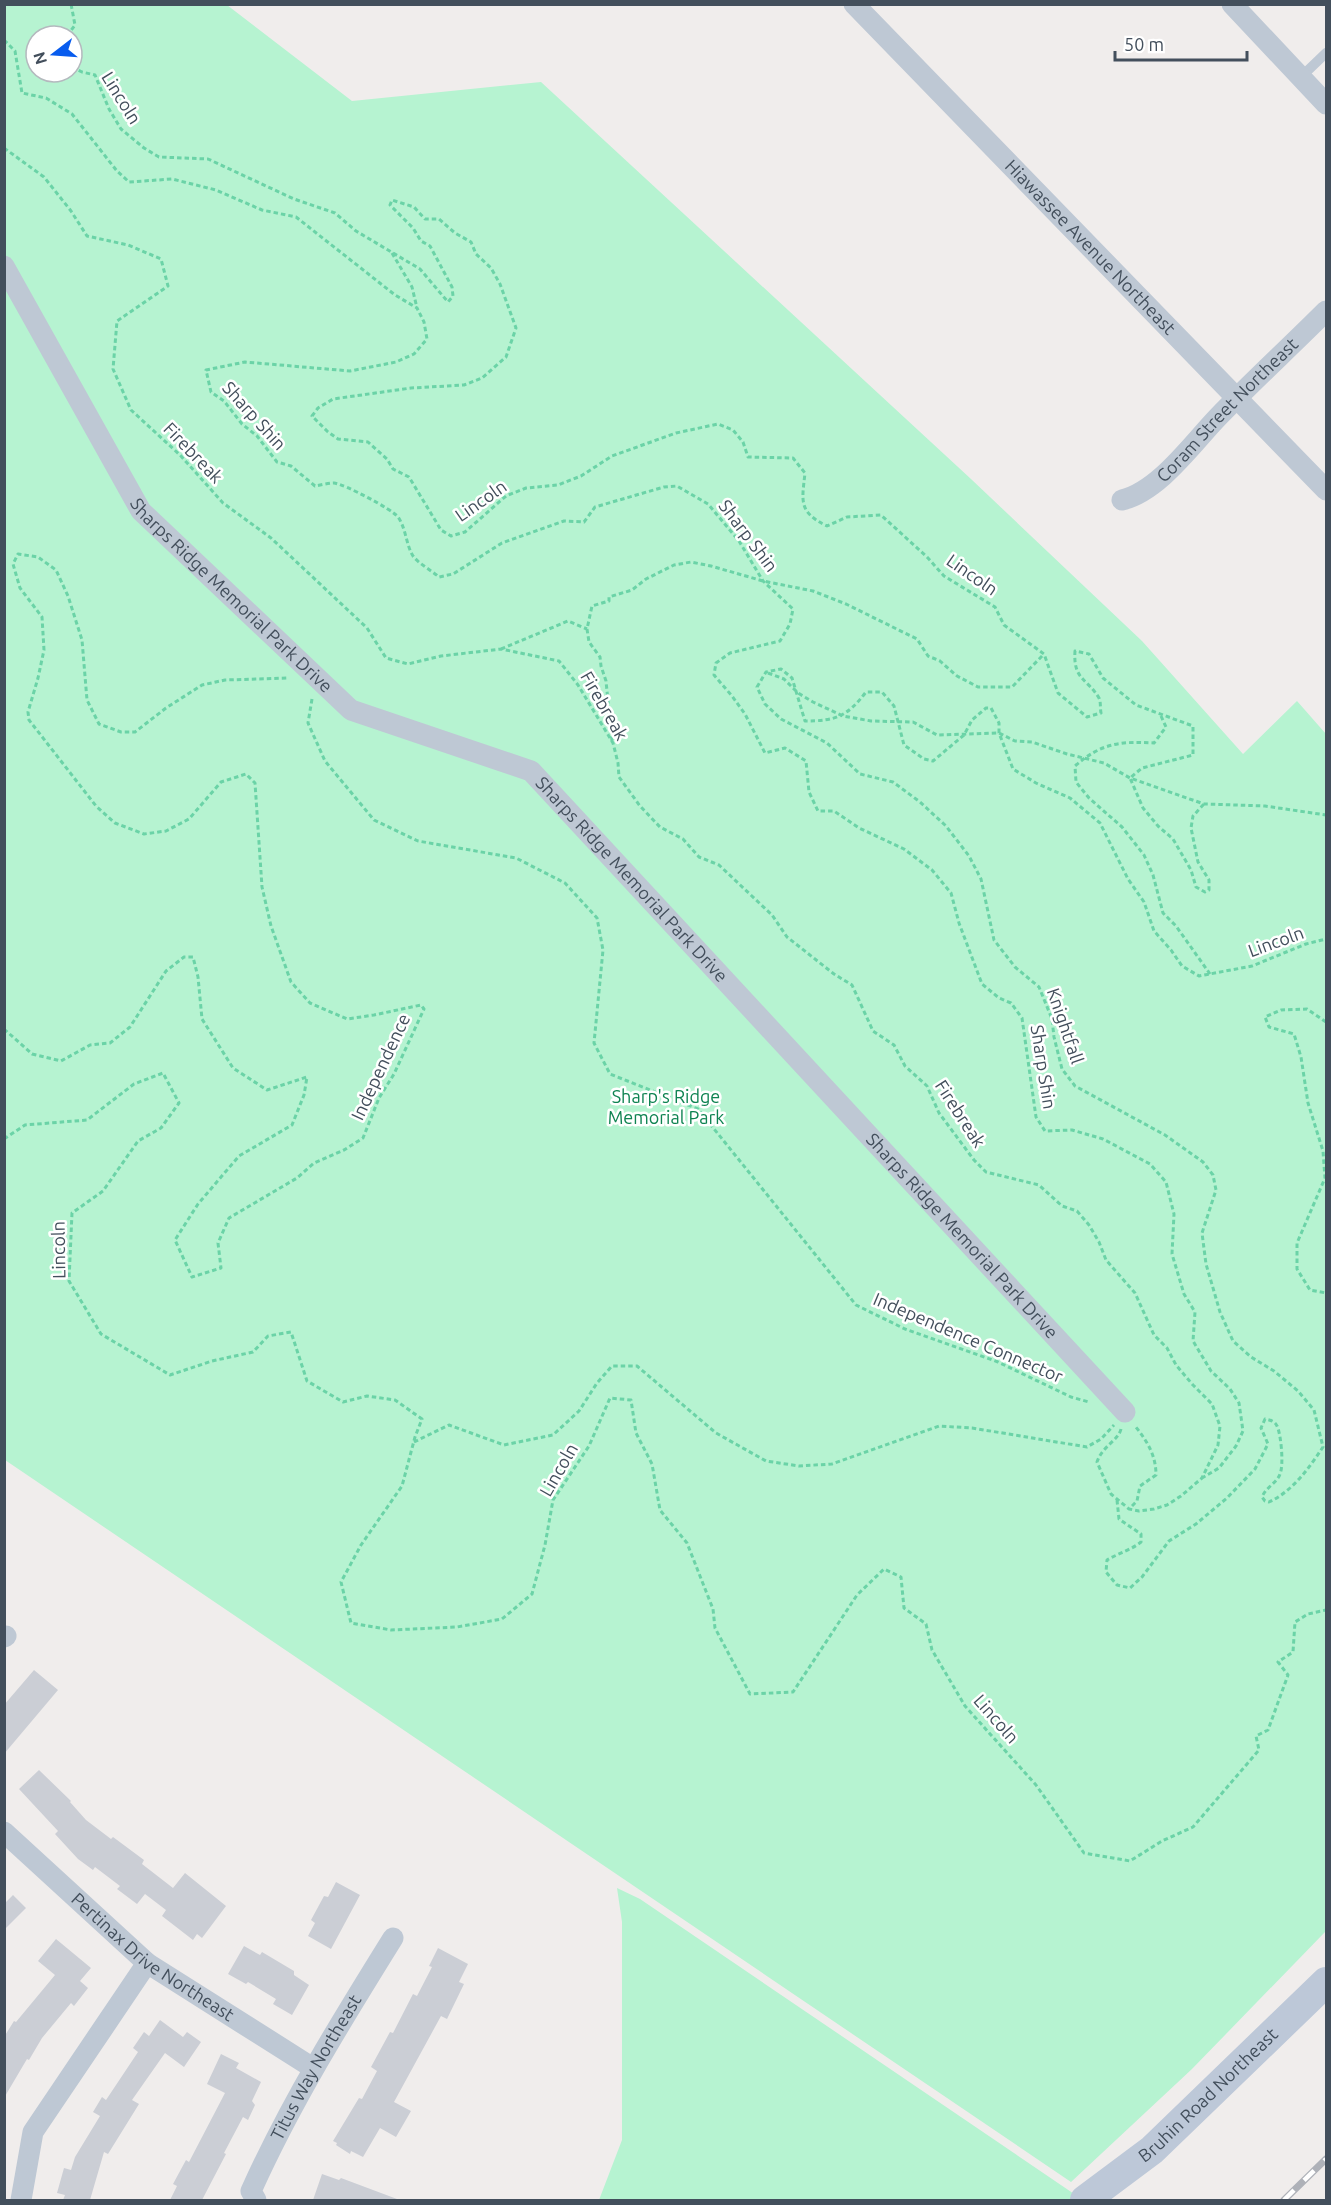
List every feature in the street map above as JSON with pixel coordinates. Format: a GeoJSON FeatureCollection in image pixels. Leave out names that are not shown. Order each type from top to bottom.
{"type":"FeatureCollection","features":[{"type":"Feature","properties":{"kind":"main road","name":"Bruhin Road Northeast"},"geometry":{"type":"LineString","coordinates":[[1085,2200],[1152,2150],[1326,1982]]}},
{"type":"Feature","properties":{"kind":"street","name":"Hiawassee Avenue Northeast"},"geometry":{"type":"LineString","coordinates":[[854,4],[1326,490]]}},
{"type":"Feature","properties":{"kind":"street"},"geometry":{"type":"LineString","coordinates":[[1232,4],[1326,104]]}},
{"type":"Feature","properties":{"kind":"street","name":"Sharps Ridge Memorial Park Drive"},"geometry":{"type":"LineString","coordinates":[[4,266],[141,512],[351,710],[531,771],[1125,1412]]}},
{"type":"Feature","properties":{"kind":"street","name":"Coram Street Northeast"},"geometry":{"type":"LineString","coordinates":[[1122,500],[1131,498],[1146,489],[1162,475],[1326,311]]}},
{"type":"Feature","properties":{"kind":"street","name":"Pertinax Drive Northeast"},"geometry":{"type":"LineString","coordinates":[[4,1832],[147,1963],[313,2068]]}},
{"type":"Feature","properties":{"kind":"street","name":"Titus Way Northeast"},"geometry":{"type":"LineString","coordinates":[[256,2200],[251,2191],[313,2068],[393,1938]]}},
{"type":"Feature","properties":{"kind":"street"},"geometry":{"type":"LineString","coordinates":[[21,2200],[33,2132],[147,1963]]}},
{"type":"Feature","properties":{"kind":"lane"},"geometry":{"type":"LineString","coordinates":[[1301,76],[1326,53]]}},
{"type":"Feature","properties":{"kind":"path"},"geometry":{"type":"LineString","coordinates":[[70,4],[75,24]]}},
{"type":"Feature","properties":{"kind":"path"},"geometry":{"type":"LineString","coordinates":[[4,40],[15,51],[21,93],[46,98],[72,114],[117,171],[129,182],[172,179],[216,190],[262,210],[296,217],[395,295],[417,308]]}},
{"type":"Feature","properties":{"kind":"path","name":"Lincoln"},"geometry":{"type":"LineString","coordinates":[[84,72],[95,75],[109,109],[121,129],[144,148],[159,157],[208,159],[294,199],[335,213],[356,231],[420,269],[448,302],[453,296],[452,287],[430,246],[421,241],[413,228],[390,205],[392,200],[414,207],[425,219],[439,219],[455,233],[471,242],[476,254],[491,268],[500,284],[516,328],[506,357],[482,378],[464,385],[411,388],[333,399],[318,408],[312,416],[338,439],[368,442],[387,459],[393,469],[409,477],[441,530],[451,536],[465,532],[506,496],[526,488],[558,485],[581,476],[612,456],[676,433],[718,424],[733,429],[743,442],[748,457],[793,458],[805,473],[802,504],[811,518],[826,526],[848,517],[881,515],[927,557],[944,576],[995,607],[1004,625],[1044,654]]}},
{"type":"Feature","properties":{"kind":"path","name":"Firebreak"},"geometry":{"type":"LineString","coordinates":[[4,148],[44,177],[87,236],[128,245],[161,259],[168,286],[117,321],[113,369],[130,410],[180,455],[223,503],[271,538],[367,628],[386,658],[408,664],[441,656],[501,649],[559,661],[578,685],[613,743],[619,777],[640,806],[660,827],[683,839],[699,857],[719,865],[772,915],[788,937],[834,974],[852,985],[873,1031],[894,1045],[905,1066],[927,1086],[939,1113],[974,1160],[987,1172],[1040,1185],[1062,1206],[1077,1211],[1089,1225],[1106,1260],[1135,1293],[1154,1335],[1167,1348],[1176,1365],[1212,1404],[1220,1426],[1218,1444],[1202,1478],[1181,1496],[1167,1504],[1139,1511],[1129,1509]]}},
{"type":"Feature","properties":{"kind":"path"},"geometry":{"type":"LineString","coordinates":[[392,252],[412,286],[417,308]]}},
{"type":"Feature","properties":{"kind":"path","name":"Sharp Shin"},"geometry":{"type":"LineString","coordinates":[[417,308],[424,322],[427,339],[414,354],[396,362],[350,371],[245,362],[206,370],[211,392],[224,401],[242,424],[257,436],[277,462],[291,466],[315,486],[332,483],[354,489],[398,517],[414,557],[439,577],[453,574],[502,543],[564,521],[584,522],[595,507],[664,487],[677,486],[708,504],[739,541],[764,581],[793,609],[790,624],[780,641],[730,653],[716,663],[714,675],[745,714],[765,753],[784,748],[806,761],[809,792],[818,812],[834,811],[859,828],[904,849],[932,870],[951,893],[959,923],[982,984],[999,998],[1011,1003],[1022,1018],[1036,1117],[1045,1131],[1072,1130],[1103,1139],[1150,1164],[1166,1182],[1174,1214],[1172,1254],[1184,1294],[1195,1312],[1193,1341],[1211,1371],[1230,1389],[1239,1403],[1242,1421],[1243,1431],[1236,1446],[1219,1468],[1202,1478]]}},
{"type":"Feature","properties":{"kind":"path","name":"Independence"},"geometry":{"type":"LineString","coordinates":[[4,1029],[32,1054],[61,1061],[90,1045],[111,1043],[130,1027],[166,971],[184,957],[193,957],[198,977],[202,1019],[233,1068],[267,1090],[307,1077],[304,1095],[292,1125],[239,1156],[198,1204],[175,1240],[192,1277],[220,1268],[218,1243],[229,1218],[297,1178],[314,1163],[344,1150],[363,1138],[379,1098],[394,1074],[424,1010],[421,1005],[347,1019],[310,1003],[291,982],[271,926],[262,887],[261,843],[255,783],[246,774],[221,782],[189,819],[166,831],[144,834],[115,823],[96,806],[29,720],[28,712],[44,650],[42,617],[20,588],[13,564],[18,554],[38,556],[56,570],[68,596],[82,640],[87,700],[99,724],[122,732],[135,732],[166,708],[202,685],[225,680],[316,678]]}},
{"type":"Feature","properties":{"kind":"path"},"geometry":{"type":"LineString","coordinates":[[613,743],[606,681],[600,666],[600,657],[590,642],[587,629],[592,606],[609,601],[609,597],[632,590],[674,564],[692,562],[813,591],[846,604],[917,639],[928,656],[940,661],[957,676],[978,687],[1012,687],[1044,654],[1058,693],[1087,717],[1101,713],[1100,699],[1083,681],[1074,665],[1075,651],[1089,654],[1103,678],[1136,705],[1193,726],[1193,755],[1142,768],[1130,778]]}},
{"type":"Feature","properties":{"kind":"path"},"geometry":{"type":"LineString","coordinates":[[501,649],[568,621],[587,629]]}},
{"type":"Feature","properties":{"kind":"path"},"geometry":{"type":"LineString","coordinates":[[766,672],[781,669],[792,678],[804,721],[823,721],[843,716],[866,692],[882,692],[894,706],[904,745],[924,759],[933,761],[964,735],[972,720],[986,708],[991,708],[999,723],[999,733],[1013,769],[1036,783],[1070,798],[1101,823],[1128,879],[1144,902],[1154,932],[1182,966],[1199,976],[1210,974],[1176,926],[1162,913],[1153,875],[1144,855],[1122,826],[1089,798],[1076,782],[1075,766],[1100,748],[1123,741],[1154,743],[1166,727],[1161,716]]}},
{"type":"Feature","properties":{"kind":"path"},"geometry":{"type":"LineString","coordinates":[[766,672],[784,679],[798,693],[843,716],[871,721],[913,722],[937,735],[999,733],[1015,741],[1032,742],[1104,763],[1130,778],[1204,804],[1265,806],[1326,815]]}},
{"type":"Feature","properties":{"kind":"path","name":"Knightfall"},"geometry":{"type":"LineString","coordinates":[[766,672],[757,687],[765,704],[781,719],[827,743],[860,774],[893,782],[920,802],[946,826],[969,856],[981,879],[994,940],[1014,967],[1038,987],[1052,1019],[1062,1069],[1075,1086],[1165,1135],[1203,1162],[1213,1175],[1216,1191],[1202,1233],[1206,1264],[1220,1312],[1233,1341],[1251,1357],[1282,1377],[1314,1410],[1323,1447],[1309,1468],[1292,1486],[1279,1498],[1269,1502],[1262,1497],[1280,1476],[1282,1462],[1278,1426],[1273,1421],[1265,1419],[1261,1428],[1268,1444],[1255,1469],[1227,1498],[1196,1524],[1169,1540],[1142,1577],[1130,1588],[1117,1585],[1106,1572],[1107,1560],[1141,1542],[1141,1534],[1119,1519],[1117,1500]]}},
{"type":"Feature","properties":{"kind":"path","name":"Independence Connector"},"geometry":{"type":"LineString","coordinates":[[316,678],[308,723],[325,762],[374,820],[418,842],[516,858],[565,883],[597,918],[603,950],[594,1043],[610,1074],[698,1109],[856,1305],[905,1329],[998,1362],[1071,1397],[1125,1412]]}},
{"type":"Feature","properties":{"kind":"path"},"geometry":{"type":"LineString","coordinates":[[1130,778],[1143,808],[1173,839],[1191,870],[1196,887],[1204,892],[1209,890],[1209,880],[1198,862],[1191,828],[1193,816],[1204,804]]}},
{"type":"Feature","properties":{"kind":"path","name":"Lincoln"},"geometry":{"type":"LineString","coordinates":[[1210,974],[1252,966],[1306,944],[1326,939]]}},
{"type":"Feature","properties":{"kind":"path"},"geometry":{"type":"LineString","coordinates":[[1326,1022],[1307,1009],[1281,1010],[1264,1017],[1269,1027],[1294,1034],[1301,1057],[1308,1103],[1323,1151],[1325,1178],[1297,1243],[1297,1269],[1310,1290],[1326,1293]]}},
{"type":"Feature","properties":{"kind":"path","name":"Lincoln"},"geometry":{"type":"LineString","coordinates":[[4,1139],[25,1125],[87,1120],[134,1084],[163,1073],[179,1103],[161,1128],[138,1141],[103,1191],[72,1212],[69,1281],[101,1334],[170,1374],[212,1361],[254,1352],[268,1336],[291,1332],[307,1381],[343,1402],[367,1396],[395,1400],[422,1419],[402,1486],[361,1545],[341,1582],[351,1623],[391,1630],[457,1628],[502,1619],[532,1594],[545,1545],[553,1500],[589,1446],[610,1398],[631,1400],[636,1433],[652,1464],[660,1510],[687,1543],[713,1609],[715,1628],[750,1694],[793,1692],[857,1595],[884,1569],[902,1577],[904,1608],[926,1624],[932,1650],[965,1706],[1036,1785],[1084,1853],[1130,1862],[1162,1841],[1193,1827],[1259,1750],[1256,1736],[1269,1730],[1288,1675],[1278,1662],[1293,1652],[1295,1622],[1308,1614],[1326,1610]]}},
{"type":"Feature","properties":{"kind":"path"},"geometry":{"type":"LineString","coordinates":[[414,1442],[449,1425],[504,1444],[553,1435],[579,1411],[597,1383],[612,1366],[637,1366],[716,1433],[766,1461],[799,1466],[832,1464],[939,1426],[972,1428],[1087,1446],[1101,1439],[1125,1412]]}},
{"type":"Feature","properties":{"kind":"path"},"geometry":{"type":"LineString","coordinates":[[1125,1412],[1150,1447],[1156,1466],[1156,1475],[1140,1486],[1137,1501],[1129,1509],[1111,1494],[1097,1462],[1101,1450],[1119,1434],[1125,1412]]}},
{"type":"Feature","properties":{"kind":"green space","name":"Sharp's Ridge Memorial Park"},"geometry":{"type":"Polygon","coordinates":[[[4,5],[227,5],[352,101],[541,82],[971,479],[1142,641],[1243,754],[1297,701],[1326,734],[1326,1931],[1192,2069],[1071,2182],[5,1460],[4,5]]]}},
{"type":"Feature","properties":{"kind":"green space"},"geometry":{"type":"Polygon","coordinates":[[[617,1888],[640,1899],[1083,2200],[599,2200],[622,2140],[622,1922],[617,1888]]]}},
{"type":"Feature","properties":{"kind":"building"},"geometry":{"type":"Polygon","coordinates":[[[34,1670],[58,1690],[4,1754],[4,1705],[34,1670]]]}},
{"type":"Feature","properties":{"kind":"building"},"geometry":{"type":"Polygon","coordinates":[[[39,1770],[71,1801],[86,1820],[144,1860],[142,1864],[173,1888],[185,1873],[226,1906],[202,1938],[197,1934],[193,1940],[162,1916],[166,1910],[145,1894],[137,1904],[117,1889],[120,1886],[95,1867],[93,1870],[78,1859],[55,1834],[58,1831],[19,1789],[39,1770]]]}},
{"type":"Feature","properties":{"kind":"building"},"geometry":{"type":"Polygon","coordinates":[[[336,1882],[360,1895],[331,1949],[308,1936],[315,1923],[311,1920],[324,1896],[328,1897],[336,1882]]]}},
{"type":"Feature","properties":{"kind":"building"},"geometry":{"type":"Polygon","coordinates":[[[13,1895],[26,1908],[4,1930],[4,1904],[13,1895]]]}},
{"type":"Feature","properties":{"kind":"building"},"geometry":{"type":"Polygon","coordinates":[[[56,1939],[91,1968],[80,1981],[88,1988],[74,2006],[71,2003],[42,2038],[4,2098],[4,2037],[14,2021],[16,2022],[55,1975],[38,1961],[56,1939]]]}},
{"type":"Feature","properties":{"kind":"building"},"geometry":{"type":"Polygon","coordinates":[[[244,1946],[260,1955],[262,1952],[294,1971],[294,1975],[309,1985],[292,2015],[273,2004],[276,1999],[248,1982],[246,1984],[228,1974],[244,1946]]]}},
{"type":"Feature","properties":{"kind":"building"},"geometry":{"type":"Polygon","coordinates":[[[438,1948],[468,1964],[459,1982],[464,1984],[447,2019],[441,2016],[394,2102],[411,2111],[396,2137],[380,2128],[363,2157],[351,2151],[350,2154],[333,2141],[359,2098],[362,2099],[377,2071],[371,2067],[390,2032],[393,2033],[413,1994],[417,1996],[432,1967],[429,1966],[438,1948]]]}},
{"type":"Feature","properties":{"kind":"building"},"geometry":{"type":"Polygon","coordinates":[[[160,2020],[183,2037],[187,2032],[201,2042],[184,2067],[165,2053],[132,2100],[139,2104],[108,2154],[104,2152],[90,2200],[63,2200],[65,2195],[57,2193],[64,2168],[71,2170],[75,2157],[100,2116],[93,2112],[102,2097],[106,2100],[138,2052],[133,2048],[144,2032],[149,2036],[160,2020]]]}},
{"type":"Feature","properties":{"kind":"building"},"geometry":{"type":"Polygon","coordinates":[[[221,2054],[239,2063],[236,2068],[261,2082],[252,2101],[255,2105],[248,2120],[243,2117],[202,2200],[170,2200],[177,2186],[173,2184],[186,2160],[189,2162],[225,2093],[207,2084],[221,2054]]]}},
{"type":"Feature","properties":{"kind":"building"},"geometry":{"type":"Polygon","coordinates":[[[322,2174],[339,2180],[341,2178],[397,2200],[313,2200],[322,2174]]]}},
{"type":"Feature","properties":{"kind":"railway"},"geometry":{"type":"LineString","coordinates":[[1284,2200],[1326,2159]]}}]}
